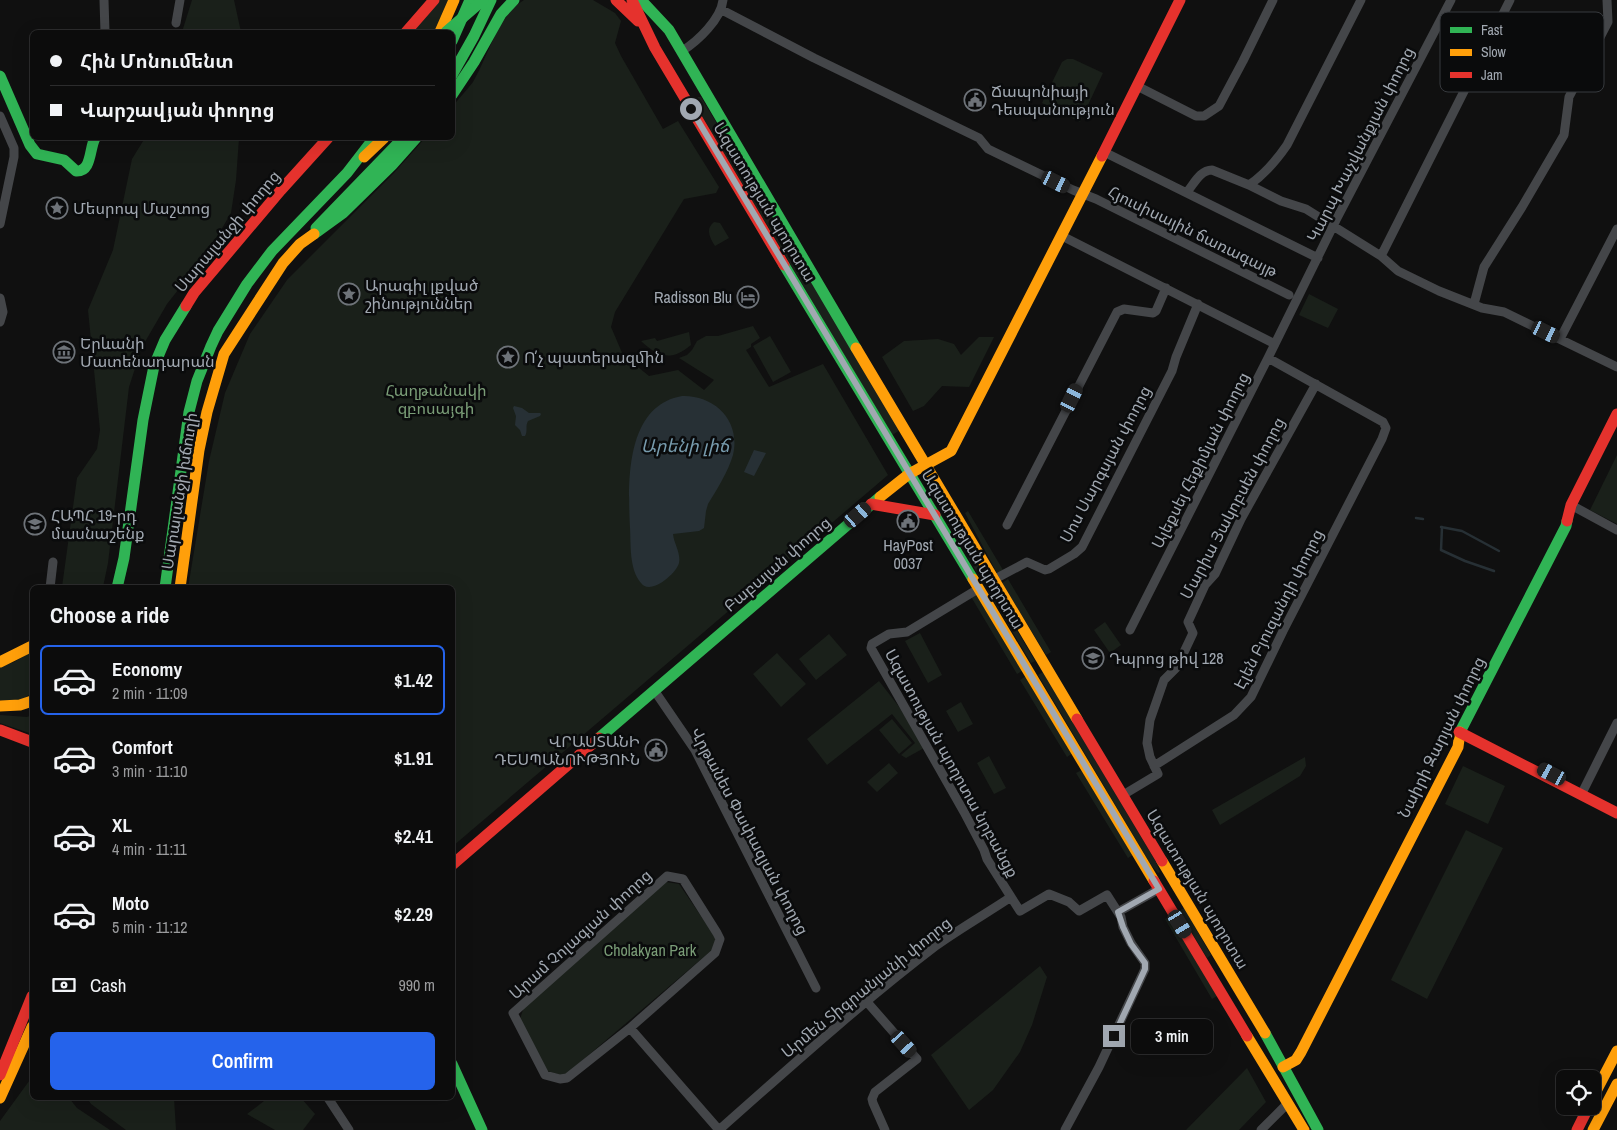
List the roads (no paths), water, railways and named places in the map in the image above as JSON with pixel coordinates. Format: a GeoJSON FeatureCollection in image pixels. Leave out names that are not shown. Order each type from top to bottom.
{"type":"FeatureCollection","features":[{"type":"Feature","properties":{"kind":"main road"},"geometry":{"type":"LineString","coordinates":[[408,30],[434,0]]}},
{"type":"Feature","properties":{"kind":"main road"},"geometry":{"type":"LineString","coordinates":[[441,30],[454,0]]}},
{"type":"Feature","properties":{"kind":"main road"},"geometry":{"type":"LineString","coordinates":[[455,34],[470,0]]}},
{"type":"Feature","properties":{"kind":"main road"},"geometry":{"type":"LineString","coordinates":[[448,30],[484,0]]}},
{"type":"Feature","properties":{"kind":"main road"},"geometry":{"type":"LineString","coordinates":[[455,70],[491,0]]}},
{"type":"Feature","properties":{"kind":"main road"},"geometry":{"type":"LineString","coordinates":[[455,91],[465,79],[499,18],[514,0]]}},
{"type":"Feature","properties":{"kind":"main road"},"geometry":{"type":"LineString","coordinates":[[616,0],[646,30]]}},
{"type":"Feature","properties":{"kind":"main road","name":"Ազատության պողոտա"},"geometry":{"type":"LineString","coordinates":[[632,0],[655,48],[1304,1130]]}},
{"type":"Feature","properties":{"kind":"main road","name":"Ազատության պողոտա"},"geometry":{"type":"LineString","coordinates":[[641,0],[669,30],[682,51],[993,580],[1249,1005],[1318,1130]]}},
{"type":"Feature","properties":{"kind":"main road"},"geometry":{"type":"LineString","coordinates":[[651,0],[669,30]]}},
{"type":"Feature","properties":{"kind":"main road","name":"Բաբայան փողոց"},"geometry":{"type":"LineString","coordinates":[[455,862],[872,504],[909,474],[951,451],[1062,236],[1180,0]]}},
{"type":"Feature","properties":{"kind":"main road"},"geometry":{"type":"LineString","coordinates":[[655,48],[661,40],[666,38],[672,42],[689,69],[695,74]]}},
{"type":"Feature","properties":{"kind":"main road"},"geometry":{"type":"LineString","coordinates":[[0,76],[30,144],[37,154],[60,158],[77,172],[82,171],[86,168],[94,140]]}},
{"type":"Feature","properties":{"kind":"main road"},"geometry":{"type":"LineString","coordinates":[[284,186],[315,140]]}},
{"type":"Feature","properties":{"kind":"main road","name":"Սարալանջի փողոց"},"geometry":{"type":"LineString","coordinates":[[118,585],[124,558],[143,420],[154,366],[165,340],[194,293],[284,186],[326,140]]}},
{"type":"Feature","properties":{"kind":"main road"},"geometry":{"type":"LineString","coordinates":[[348,173],[373,140]]}},
{"type":"Feature","properties":{"kind":"main road","name":"Սարալանջի խճուղի"},"geometry":{"type":"LineString","coordinates":[[165,585],[190,412],[197,380],[218,331],[247,284],[272,251],[382,140]]}},
{"type":"Feature","properties":{"kind":"main road","name":"Սարալանջի խճուղի"},"geometry":{"type":"LineString","coordinates":[[180,585],[199,450],[207,412],[224,354],[283,263],[401,140]]}},
{"type":"Feature","properties":{"kind":"main road"},"geometry":{"type":"LineString","coordinates":[[300,244],[343,213],[392,165],[414,140]]}},
{"type":"Feature","properties":{"kind":"main road"},"geometry":{"type":"LineString","coordinates":[[211,346],[213,352],[218,355],[224,354]]}},
{"type":"Feature","properties":{"kind":"main road","name":"Նաիրի Զարյան փողոց"},"geometry":{"type":"LineString","coordinates":[[1284,1067],[1296,1060],[1458,747],[1461,729],[1566,526],[1617,414]]}},
{"type":"Feature","properties":{"kind":"main road","name":"Նաիրի Զարյան փողոց"},"geometry":{"type":"LineString","coordinates":[[1574,507],[1617,428]]}},
{"type":"Feature","properties":{"kind":"main road"},"geometry":{"type":"LineString","coordinates":[[872,504],[935,515]]}},
{"type":"Feature","properties":{"kind":"main road"},"geometry":{"type":"LineString","coordinates":[[0,662],[30,647]]}},
{"type":"Feature","properties":{"kind":"main road"},"geometry":{"type":"LineString","coordinates":[[0,706],[20,705],[30,701]]}},
{"type":"Feature","properties":{"kind":"main road"},"geometry":{"type":"LineString","coordinates":[[1461,729],[1583,792],[1617,807]]}},
{"type":"Feature","properties":{"kind":"main road"},"geometry":{"type":"LineString","coordinates":[[0,730],[30,741]]}},
{"type":"Feature","properties":{"kind":"main road"},"geometry":{"type":"LineString","coordinates":[[1583,792],[1617,813]]}},
{"type":"Feature","properties":{"kind":"main road"},"geometry":{"type":"LineString","coordinates":[[0,1052],[11,1030],[30,1001]]}},
{"type":"Feature","properties":{"kind":"main road"},"geometry":{"type":"LineString","coordinates":[[0,1075],[30,1001]]}},
{"type":"Feature","properties":{"kind":"main road"},"geometry":{"type":"LineString","coordinates":[[1235,1013],[1249,1005]]}},
{"type":"Feature","properties":{"kind":"main road"},"geometry":{"type":"LineString","coordinates":[[0,1098],[30,1031]]}},
{"type":"Feature","properties":{"kind":"main road"},"geometry":{"type":"LineString","coordinates":[[1601,1082],[1617,1051]]}},
{"type":"Feature","properties":{"kind":"main road"},"geometry":{"type":"LineString","coordinates":[[455,1071],[482,1130]]}},
{"type":"Feature","properties":{"kind":"main road"},"geometry":{"type":"LineString","coordinates":[[1593,1130],[1617,1084]]}},
{"type":"Feature","properties":{"kind":"main road","name":"Ազատության պողոտա"},"geometry":{"type":"LineString","coordinates":[[1303,1104],[1318,1116],[1326,1130]]}},
{"type":"Feature","properties":{"kind":"main road","name":"Ազատության պողոտա"},"geometry":{"type":"LineString","coordinates":[[1290,1107],[1295,1130]]}},
{"type":"Feature","properties":{"kind":"main road"},"geometry":{"type":"LineString","coordinates":[[1577,1130],[1584,1115]]}},
{"type":"Feature","properties":{"kind":"street"},"geometry":{"type":"LineString","coordinates":[[104,0],[105,30]]}},
{"type":"Feature","properties":{"kind":"street"},"geometry":{"type":"LineString","coordinates":[[176,23],[180,0]]}},
{"type":"Feature","properties":{"kind":"street"},"geometry":{"type":"LineString","coordinates":[[1137,86],[1196,116],[1204,116],[1219,106],[1272,0]]}},
{"type":"Feature","properties":{"kind":"street"},"geometry":{"type":"LineString","coordinates":[[1249,185],[1261,177],[1287,145],[1361,0]]}},
{"type":"Feature","properties":{"kind":"street","name":"Կարպ Խաչվանքյան փողոց"},"geometry":{"type":"LineString","coordinates":[[1445,12],[1451,0]]}},
{"type":"Feature","properties":{"kind":"street"},"geometry":{"type":"LineString","coordinates":[[1504,12],[1510,0]]}},
{"type":"Feature","properties":{"kind":"street"},"geometry":{"type":"LineString","coordinates":[[1604,30],[1608,22],[1607,0]]}},
{"type":"Feature","properties":{"kind":"street"},"geometry":{"type":"LineString","coordinates":[[682,51],[702,34],[722,5]]}},
{"type":"Feature","properties":{"kind":"street","name":"Հյուսիսային ճառագայթ"},"geometry":{"type":"LineString","coordinates":[[722,5],[814,58],[979,138],[988,149],[1289,295]]}},
{"type":"Feature","properties":{"kind":"street","name":"Կարպ Խաչվանքյան փողոց"},"geometry":{"type":"LineString","coordinates":[[1296,303],[1334,225],[1440,21]]}},
{"type":"Feature","properties":{"kind":"street"},"geometry":{"type":"LineString","coordinates":[[1381,256],[1464,92]]}},
{"type":"Feature","properties":{"kind":"street"},"geometry":{"type":"LineString","coordinates":[[1474,304],[1484,267],[1564,135],[1569,97],[1572,92]]}},
{"type":"Feature","properties":{"kind":"street"},"geometry":{"type":"LineString","coordinates":[[0,116],[14,148],[14,158],[0,224]]}},
{"type":"Feature","properties":{"kind":"street"},"geometry":{"type":"LineString","coordinates":[[1104,152],[1318,258]]}},
{"type":"Feature","properties":{"kind":"street"},"geometry":{"type":"LineString","coordinates":[[1187,192],[1206,170],[1212,170],[1249,185],[1281,201],[1306,209],[1381,256],[1398,271],[1448,296],[1482,308],[1504,312],[1617,367]]}},
{"type":"Feature","properties":{"kind":"street"},"geometry":{"type":"LineString","coordinates":[[1560,339],[1617,229]]}},
{"type":"Feature","properties":{"kind":"street"},"geometry":{"type":"LineString","coordinates":[[1062,236],[1275,344]]}},
{"type":"Feature","properties":{"kind":"street"},"geometry":{"type":"LineString","coordinates":[[1007,525],[1117,312],[1124,309],[1153,313],[1156,311],[1166,288]]}},
{"type":"Feature","properties":{"kind":"street"},"geometry":{"type":"LineString","coordinates":[[0,298],[3,312],[0,322]]}},
{"type":"Feature","properties":{"kind":"street","name":"Ալեքսեյ Հեքիմյան փողոց"},"geometry":{"type":"LineString","coordinates":[[1130,630],[1296,303]]}},
{"type":"Feature","properties":{"kind":"street","name":"Սոս Սարգսյան փողոց"},"geometry":{"type":"LineString","coordinates":[[993,580],[1027,562],[1045,570],[1049,569],[1079,551],[1172,371],[1198,304]]}},
{"type":"Feature","properties":{"kind":"street"},"geometry":{"type":"LineString","coordinates":[[1268,358],[1316,384]]}},
{"type":"Feature","properties":{"kind":"street","name":"Էլեն Բյուզանդի փողոց"},"geometry":{"type":"LineString","coordinates":[[1154,766],[1234,715],[1251,697],[1382,439],[1386,428],[1383,422],[1316,384]]}},
{"type":"Feature","properties":{"kind":"street","name":"Մարիա Յակոբսեն փողոց"},"geometry":{"type":"LineString","coordinates":[[1154,766],[1147,743],[1150,720],[1164,680],[1177,667],[1193,633],[1188,622],[1205,585],[1215,574],[1241,519],[1316,384]]}},
{"type":"Feature","properties":{"kind":"street"},"geometry":{"type":"LineString","coordinates":[[1574,507],[1617,530]]}},
{"type":"Feature","properties":{"kind":"street"},"geometry":{"type":"LineString","coordinates":[[50,585],[53,562]]}},
{"type":"Feature","properties":{"kind":"street","name":"Ազատության պողոտա նրբանցք"},"geometry":{"type":"LineString","coordinates":[[978,588],[907,632],[889,634],[872,644],[871,648],[964,812],[988,860],[1011,897]]}},
{"type":"Feature","properties":{"kind":"street","name":"Վրթանես Փափազյան փողոց"},"geometry":{"type":"LineString","coordinates":[[654,690],[695,750],[816,988]]}},
{"type":"Feature","properties":{"kind":"street"},"geometry":{"type":"LineString","coordinates":[[1583,792],[1617,723]]}},
{"type":"Feature","properties":{"kind":"street"},"geometry":{"type":"LineString","coordinates":[[1123,795],[1158,774],[1154,766]]}},
{"type":"Feature","properties":{"kind":"street","name":"Արամ Չոլագյան փողոց"},"geometry":{"type":"LineString","coordinates":[[667,876],[683,879],[720,939],[715,953],[630,1028],[567,1078],[560,1079],[545,1075],[513,1013],[667,876]]}},
{"type":"Feature","properties":{"kind":"street"},"geometry":{"type":"LineString","coordinates":[[1118,912],[1159,889]]}},
{"type":"Feature","properties":{"kind":"street"},"geometry":{"type":"LineString","coordinates":[[1011,897],[1020,911],[1049,894],[1069,902],[1079,911],[1107,895],[1118,912],[1131,944],[1145,963],[1145,969],[1099,1067],[1065,1130]]}},
{"type":"Feature","properties":{"kind":"street","name":"Արմեն Տիգրանյանի փողոց"},"geometry":{"type":"LineString","coordinates":[[719,1130],[867,1002],[938,945],[1011,897]]}},
{"type":"Feature","properties":{"kind":"street"},"geometry":{"type":"LineString","coordinates":[[867,1002],[917,1059],[875,1092],[872,1099],[873,1103],[885,1130]]}},
{"type":"Feature","properties":{"kind":"street"},"geometry":{"type":"LineString","coordinates":[[630,1028],[719,1130]]}},
{"type":"Feature","properties":{"kind":"street"},"geometry":{"type":"LineString","coordinates":[[1605,1074],[1617,1080]]}},
{"type":"Feature","properties":{"kind":"street"},"geometry":{"type":"LineString","coordinates":[[329,1100],[349,1130]]}},
{"type":"Feature","properties":{"kind":"street"},"geometry":{"type":"LineString","coordinates":[[1261,1130],[1290,1107]]}},
{"type":"Feature","properties":{"kind":"water","name":"Արենի լիճ"},"geometry":{"type":"Polygon","coordinates":[[[682,396],[705,400],[723,412],[733,431],[733,455],[725,474],[708,504],[704,528],[699,531],[673,534],[679,556],[677,568],[668,578],[650,587],[641,583],[634,571],[631,549],[629,490],[634,449],[640,430],[650,415],[663,403],[682,396]]]}},
{"type":"Feature","properties":{"kind":"water"},"geometry":{"type":"Polygon","coordinates":[[[514,406],[522,408],[529,413],[541,414],[528,421],[525,436],[522,436],[520,430],[515,425],[514,406]]]}},
{"type":"Feature","properties":{"kind":"water"},"geometry":{"type":"Polygon","coordinates":[[[754,450],[766,453],[754,476],[744,472],[754,450]]]}},
{"type":"Feature","properties":{"kind":"waterway"},"geometry":{"type":"LineString","coordinates":[[1416,518],[1423,519]]}},
{"type":"Feature","properties":{"kind":"waterway"},"geometry":{"type":"LineString","coordinates":[[1441,527],[1462,531],[1499,551]]}},
{"type":"Feature","properties":{"kind":"waterway"},"geometry":{"type":"LineString","coordinates":[[1442,527],[1441,550],[1494,571]]}},
{"type":"Feature","properties":{"kind":"place","name":"Ճապոնիայի Դեսպանություն"},"geometry":{"type":"Point","coordinates":[975,100]}},
{"type":"Feature","properties":{"kind":"place","name":"Մեսրոպ Մաշտոց"},"geometry":{"type":"Point","coordinates":[57,208]}},
{"type":"Feature","properties":{"kind":"place","name":"Արագիլ լքված շինություններ"},"geometry":{"type":"Point","coordinates":[349,294]}},
{"type":"Feature","properties":{"kind":"place","name":"Radisson Blu"},"geometry":{"type":"Point","coordinates":[748,297]}},
{"type":"Feature","properties":{"kind":"place","name":"Երևանի Մատենադարան"},"geometry":{"type":"Point","coordinates":[64,352]}},
{"type":"Feature","properties":{"kind":"place","name":"Ո՛չ պատերազմին"},"geometry":{"type":"Point","coordinates":[508,357]}},
{"type":"Feature","properties":{"kind":"place","name":"HayPost 0037"},"geometry":{"type":"Point","coordinates":[908,521]}},
{"type":"Feature","properties":{"kind":"place","name":"ՀԱՊՀ 19-րդ մասնաշենք"},"geometry":{"type":"Point","coordinates":[35,524]}},
{"type":"Feature","properties":{"kind":"place","name":"Դպրոց թիվ 128"},"geometry":{"type":"Point","coordinates":[1093,658]}},
{"type":"Feature","properties":{"kind":"place","name":"ՎՐԱՍՏԱՆԻ ԴԵՍՊԱՆՈՒԹՅՈՒՆ"},"geometry":{"type":"Point","coordinates":[656,750]}},
{"type":"Feature","properties":{"kind":"park label","name":"Հաղթանակի զբոսայգի"},"geometry":{"type":"Point","coordinates":[436,399]}},
{"type":"Feature","properties":{"kind":"park label","name":"Cholakyan Park"},"geometry":{"type":"Point","coordinates":[650,950]}}]}
